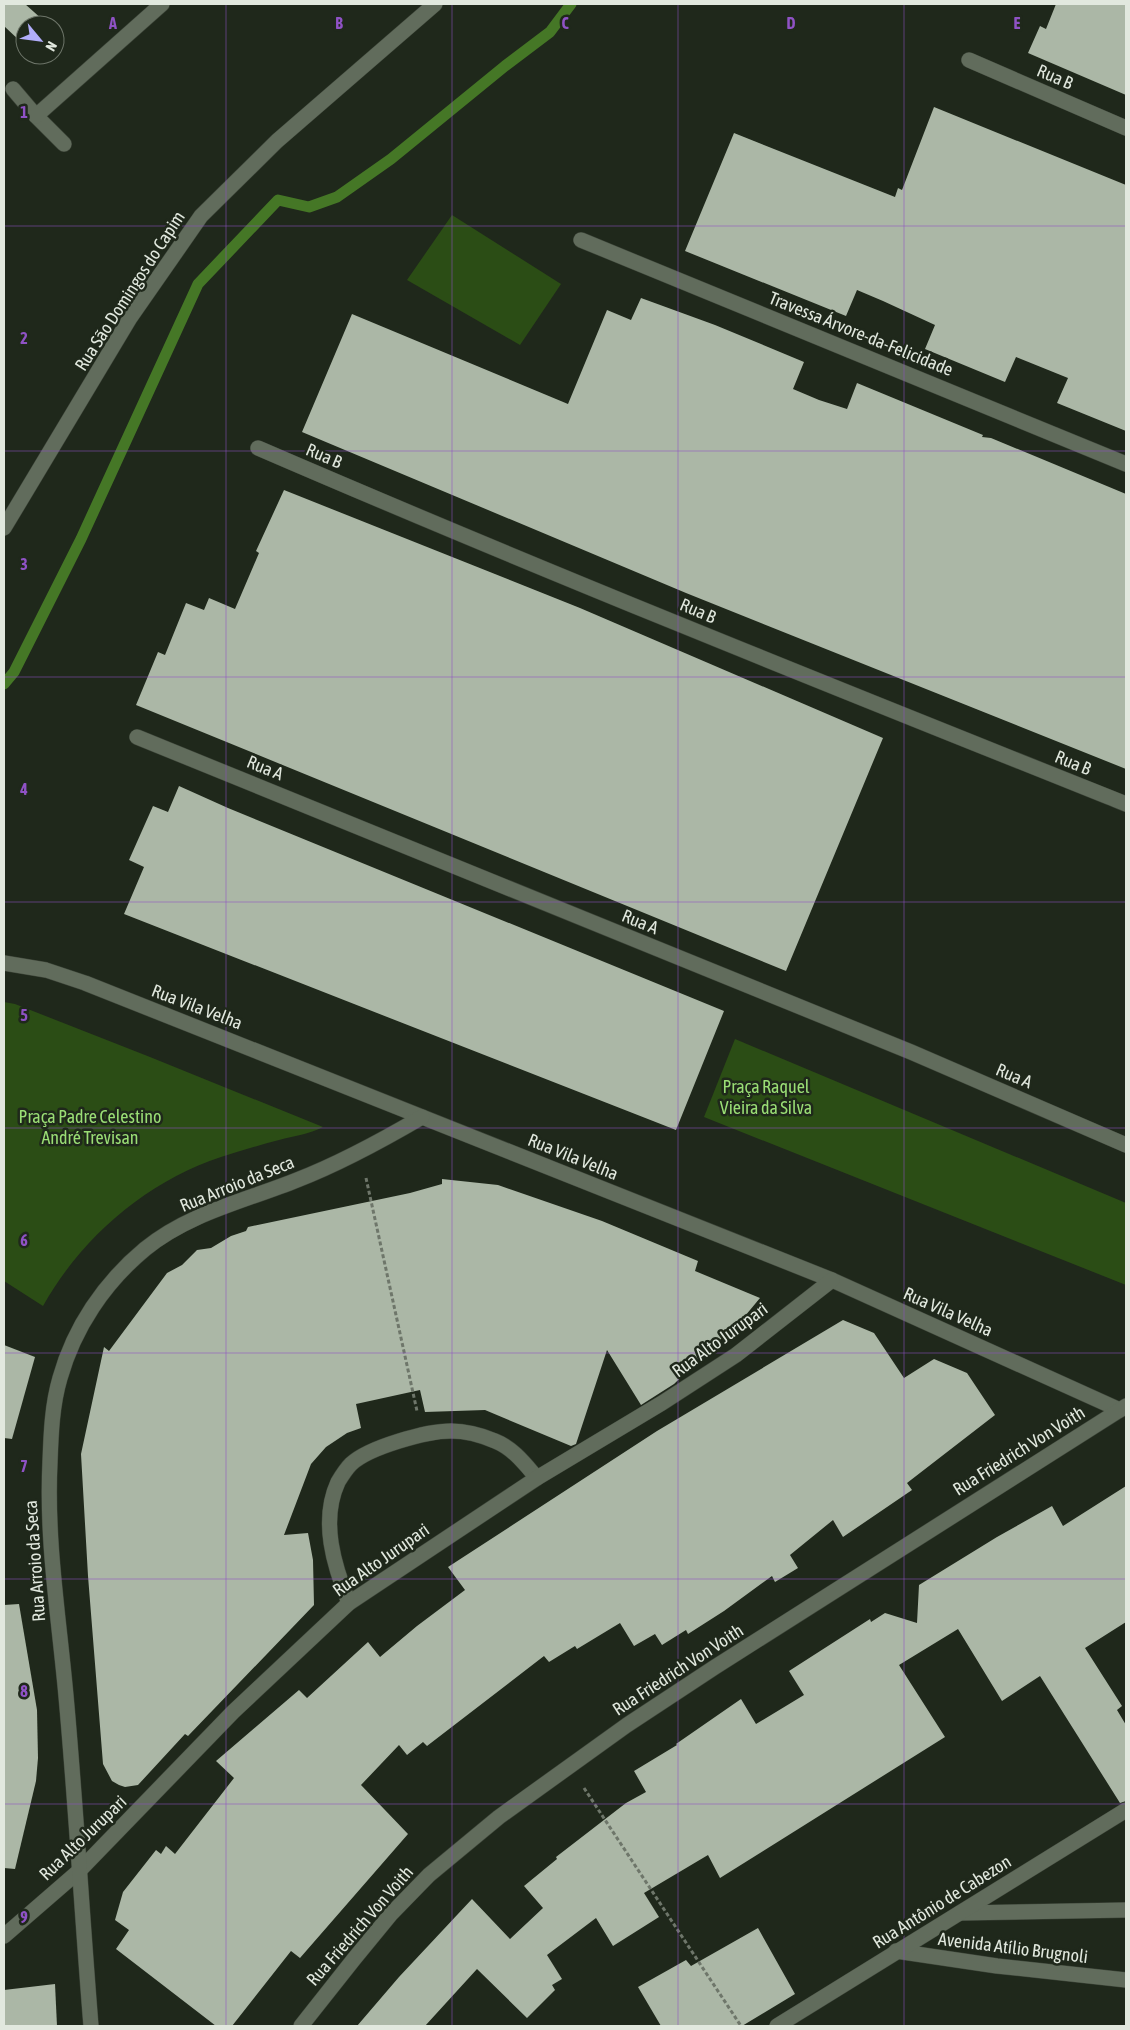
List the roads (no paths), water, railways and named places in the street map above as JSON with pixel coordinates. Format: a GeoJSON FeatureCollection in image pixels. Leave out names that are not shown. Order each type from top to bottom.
{"type":"FeatureCollection","features":[{"type":"Feature","properties":{"kind":"street"},"geometry":{"type":"LineString","coordinates":[[36,116],[162,4]]}},
{"type":"Feature","properties":{"kind":"street","name":"Rua São Domingos do Capim"},"geometry":{"type":"LineString","coordinates":[[4,528],[130,318],[201,216],[276,141],[435,4]]}},
{"type":"Feature","properties":{"kind":"street","name":"Rua B"},"geometry":{"type":"LineString","coordinates":[[969,60],[1126,128]]}},
{"type":"Feature","properties":{"kind":"street"},"geometry":{"type":"LineString","coordinates":[[13,89],[64,144]]}},
{"type":"Feature","properties":{"kind":"street","name":"Travessa Árvore-da-Felicidade"},"geometry":{"type":"LineString","coordinates":[[581,240],[1126,464]]}},
{"type":"Feature","properties":{"kind":"street","name":"Rua B"},"geometry":{"type":"LineString","coordinates":[[258,448],[865,701],[1126,804]]}},
{"type":"Feature","properties":{"kind":"street","name":"Rua A"},"geometry":{"type":"LineString","coordinates":[[138,737],[911,1052],[1126,1145]]}},
{"type":"Feature","properties":{"kind":"street","name":"Rua Vila Velha"},"geometry":{"type":"LineString","coordinates":[[4,963],[46,970],[85,983],[832,1280],[1123,1408]]}},
{"type":"Feature","properties":{"kind":"street","name":"Rua Arroio da Seca"},"geometry":{"type":"LineString","coordinates":[[91,2026],[66,1693],[49,1523],[49,1480],[53,1415],[59,1380],[68,1351],[95,1303],[117,1276],[146,1248],[184,1224],[218,1208],[297,1180],[366,1149],[422,1117]]}},
{"type":"Feature","properties":{"kind":"street","name":"Rua Alto Jurupari"},"geometry":{"type":"LineString","coordinates":[[4,1936],[79,1871],[233,1712],[349,1603],[537,1478],[736,1356],[832,1280]]}},
{"type":"Feature","properties":{"kind":"street","name":"Rua Friedrich Von Voith"},"geometry":{"type":"LineString","coordinates":[[301,2026],[392,1914],[429,1875],[499,1817],[627,1725],[715,1667],[1123,1408]]}},
{"type":"Feature","properties":{"kind":"street"},"geometry":{"type":"LineString","coordinates":[[349,1603],[334,1560],[330,1534],[330,1507],[338,1482],[351,1463],[370,1452],[402,1440],[450,1431],[471,1433],[497,1441],[520,1457],[537,1478]]}},
{"type":"Feature","properties":{"kind":"street","name":"Rua Antônio de Cabezon"},"geometry":{"type":"LineString","coordinates":[[777,2026],[1126,1810]]}},
{"type":"Feature","properties":{"kind":"street","name":"Avenida Atílio Brugnoli"},"geometry":{"type":"LineString","coordinates":[[960,1913],[1126,1910]]}},
{"type":"Feature","properties":{"kind":"street","name":"Avenida Atílio Brugnoli"},"geometry":{"type":"LineString","coordinates":[[896,1952],[997,1966],[1126,1980]]}},
{"type":"Feature","properties":{"kind":"waterway"},"geometry":{"type":"LineString","coordinates":[[4,684],[14,672],[81,539],[198,284],[278,200],[309,207],[337,197],[391,159],[505,66],[550,32],[571,4]]}},
{"type":"Feature","properties":{"kind":"park label","name":"Praça Raquel Vieira da Silva"},"geometry":{"type":"Point","coordinates":[766,1097]}},
{"type":"Feature","properties":{"kind":"park label","name":"Praça Padre Celestino André Trevisan"},"geometry":{"type":"Point","coordinates":[90,1127]}}]}
